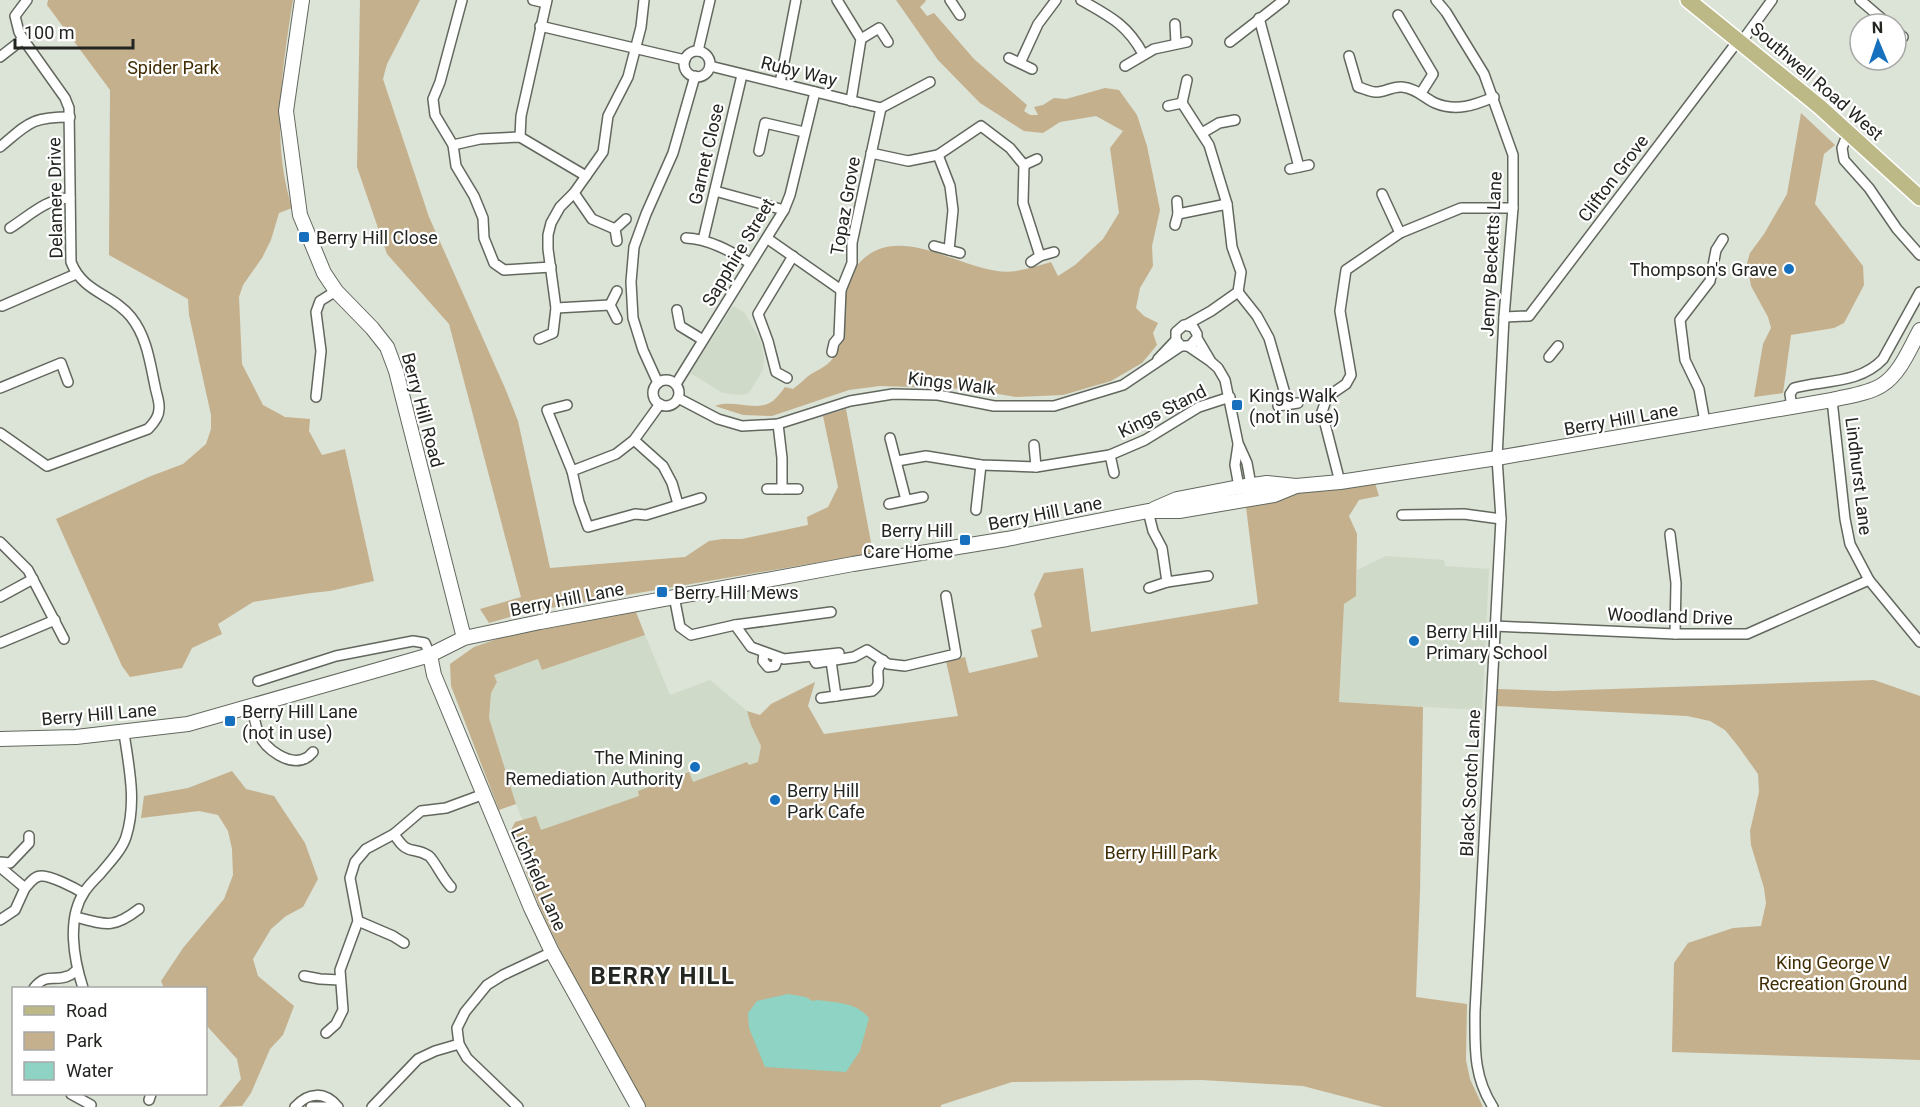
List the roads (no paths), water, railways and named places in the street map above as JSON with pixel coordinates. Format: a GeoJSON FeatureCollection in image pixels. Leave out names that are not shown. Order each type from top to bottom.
{"type":"FeatureCollection","features":[{"type":"Feature","properties":{"kind":"main road","name":"Southwell Road West"},"geometry":{"type":"LineString","coordinates":[[1688,0],[1741,41],[1919,196]]}},
{"type":"Feature","properties":{"kind":"street","name":"Delamere Drive"},"geometry":{"type":"LineString","coordinates":[[0,433],[47,466],[148,429],[156,421],[160,409],[147,347],[131,316],[87,285],[76,274],[71,262],[70,117],[65,98],[19,32],[15,16],[27,0]]}},
{"type":"Feature","properties":{"kind":"street","name":"Berry Hill Road"},"geometry":{"type":"LineString","coordinates":[[302,0],[286,111],[300,215],[324,273],[336,291],[387,347],[396,371],[464,638]]}},
{"type":"Feature","properties":{"kind":"street"},"geometry":{"type":"LineString","coordinates":[[462,0],[440,82],[433,99],[435,115],[453,145],[456,166],[474,196],[483,218],[484,238],[494,263],[504,270],[551,267]]}},
{"type":"Feature","properties":{"kind":"street"},"geometry":{"type":"LineString","coordinates":[[520,137],[521,116],[546,1],[533,0]]}},
{"type":"Feature","properties":{"kind":"street"},"geometry":{"type":"LineString","coordinates":[[539,339],[555,338],[556,308],[548,235],[551,224],[560,207],[574,193],[603,152],[608,116],[628,77],[636,48],[644,0]]}},
{"type":"Feature","properties":{"kind":"street"},"geometry":{"type":"LineString","coordinates":[[698,51],[710,0]]}},
{"type":"Feature","properties":{"kind":"street"},"geometry":{"type":"LineString","coordinates":[[780,83],[796,0]]}},
{"type":"Feature","properties":{"kind":"street"},"geometry":{"type":"LineString","coordinates":[[837,0],[861,39],[851,101]]}},
{"type":"Feature","properties":{"kind":"street"},"geometry":{"type":"LineString","coordinates":[[1020,63],[1038,24],[1056,0]]}},
{"type":"Feature","properties":{"kind":"street"},"geometry":{"type":"LineString","coordinates":[[1081,0],[1095,3],[1117,20],[1134,38],[1143,54]]}},
{"type":"Feature","properties":{"kind":"street"},"geometry":{"type":"LineString","coordinates":[[1230,42],[1284,0]]}},
{"type":"Feature","properties":{"kind":"street","name":"Jenny Becketts Lane"},"geometry":{"type":"LineString","coordinates":[[1436,0],[1446,12],[1484,74],[1513,155],[1513,208],[1504,317],[1497,458]]}},
{"type":"Feature","properties":{"kind":"street"},"geometry":{"type":"LineString","coordinates":[[1741,41],[1772,0]]}},
{"type":"Feature","properties":{"kind":"street"},"geometry":{"type":"LineString","coordinates":[[1860,0],[1874,12]]}},
{"type":"Feature","properties":{"kind":"street"},"geometry":{"type":"LineString","coordinates":[[954,2],[960,15]]}},
{"type":"Feature","properties":{"kind":"street"},"geometry":{"type":"LineString","coordinates":[[1398,15],[1433,74],[1421,93]]}},
{"type":"Feature","properties":{"kind":"street"},"geometry":{"type":"LineString","coordinates":[[1259,18],[1299,167]]}},
{"type":"Feature","properties":{"kind":"street"},"geometry":{"type":"LineString","coordinates":[[1125,66],[1143,54],[1181,43],[1175,24]]}},
{"type":"Feature","properties":{"kind":"street"},"geometry":{"type":"LineString","coordinates":[[540,26],[685,60]]}},
{"type":"Feature","properties":{"kind":"street"},"geometry":{"type":"LineString","coordinates":[[861,39],[879,28],[888,42]]}},
{"type":"Feature","properties":{"kind":"street"},"geometry":{"type":"LineString","coordinates":[[0,57],[23,39]]}},
{"type":"Feature","properties":{"kind":"street","name":"Clifton Grove"},"geometry":{"type":"LineString","coordinates":[[1504,317],[1529,316],[1734,46],[1741,41]]}},
{"type":"Feature","properties":{"kind":"street"},"geometry":{"type":"LineString","coordinates":[[698,51],[708,57],[710,66],[703,75],[695,76],[687,72],[685,60],[690,53],[698,51]]}},
{"type":"Feature","properties":{"kind":"street"},"geometry":{"type":"LineString","coordinates":[[1349,56],[1358,87],[1376,93],[1390,87],[1404,87],[1421,93],[1436,103],[1455,108],[1470,106],[1494,97]]}},
{"type":"Feature","properties":{"kind":"street"},"geometry":{"type":"LineString","coordinates":[[1010,58],[1032,69]]}},
{"type":"Feature","properties":{"kind":"street","name":"Ruby Way"},"geometry":{"type":"LineString","coordinates":[[710,66],[881,108]]}},
{"type":"Feature","properties":{"kind":"street","name":"Garnet Close"},"geometry":{"type":"LineString","coordinates":[[702,240],[742,75]]}},
{"type":"Feature","properties":{"kind":"street"},"geometry":{"type":"LineString","coordinates":[[658,383],[643,350],[633,318],[631,282],[634,247],[673,153],[695,76]]}},
{"type":"Feature","properties":{"kind":"street"},"geometry":{"type":"LineString","coordinates":[[1186,80],[1182,103],[1209,145],[1227,204],[1232,247],[1241,272],[1238,292],[1211,311],[1179,327],[1176,332],[1182,344],[1210,361],[1218,368],[1225,380],[1238,443],[1235,465],[1246,491]]}},
{"type":"Feature","properties":{"kind":"street"},"geometry":{"type":"LineString","coordinates":[[881,108],[926,84],[928,96]]}},
{"type":"Feature","properties":{"kind":"street","name":"Sapphire Street"},"geometry":{"type":"LineString","coordinates":[[676,384],[784,210],[790,195],[814,92]]}},
{"type":"Feature","properties":{"kind":"street"},"geometry":{"type":"LineString","coordinates":[[1168,106],[1182,103]]}},
{"type":"Feature","properties":{"kind":"street","name":"Topaz Grove"},"geometry":{"type":"LineString","coordinates":[[831,344],[839,337],[841,290],[852,263],[852,243],[881,108]]}},
{"type":"Feature","properties":{"kind":"street"},"geometry":{"type":"LineString","coordinates":[[0,147],[28,124],[37,120],[46,117],[70,117]]}},
{"type":"Feature","properties":{"kind":"street"},"geometry":{"type":"LineString","coordinates":[[1202,134],[1219,123],[1235,120]]}},
{"type":"Feature","properties":{"kind":"street"},"geometry":{"type":"LineString","coordinates":[[759,151],[765,123],[804,132]]}},
{"type":"Feature","properties":{"kind":"street"},"geometry":{"type":"LineString","coordinates":[[871,153],[908,160],[938,155],[981,126],[1010,148],[1024,165],[1023,203],[1040,256]]}},
{"type":"Feature","properties":{"kind":"street"},"geometry":{"type":"LineString","coordinates":[[1848,133],[1842,148],[1844,160],[1869,188],[1897,229],[1920,255]]}},
{"type":"Feature","properties":{"kind":"street"},"geometry":{"type":"LineString","coordinates":[[453,145],[480,139],[520,137],[586,176]]}},
{"type":"Feature","properties":{"kind":"street"},"geometry":{"type":"LineString","coordinates":[[938,155],[950,186],[952,210],[949,250]]}},
{"type":"Feature","properties":{"kind":"street"},"geometry":{"type":"LineString","coordinates":[[1024,165],[1037,159]]}},
{"type":"Feature","properties":{"kind":"street"},"geometry":{"type":"LineString","coordinates":[[715,191],[784,210]]}},
{"type":"Feature","properties":{"kind":"street"},"geometry":{"type":"LineString","coordinates":[[574,193],[592,219],[615,229]]}},
{"type":"Feature","properties":{"kind":"street"},"geometry":{"type":"LineString","coordinates":[[1382,194],[1400,233]]}},
{"type":"Feature","properties":{"kind":"street"},"geometry":{"type":"LineString","coordinates":[[10,228],[49,202],[59,198],[70,198]]}},
{"type":"Feature","properties":{"kind":"street"},"geometry":{"type":"LineString","coordinates":[[1175,225],[1178,214],[1177,201]]}},
{"type":"Feature","properties":{"kind":"street"},"geometry":{"type":"LineString","coordinates":[[1178,214],[1227,204]]}},
{"type":"Feature","properties":{"kind":"street"},"geometry":{"type":"LineString","coordinates":[[1340,482],[1322,412],[1327,397],[1346,384],[1351,375],[1340,311],[1346,270],[1400,233],[1461,208],[1513,208]]}},
{"type":"Feature","properties":{"kind":"street"},"geometry":{"type":"LineString","coordinates":[[615,229],[626,219]]}},
{"type":"Feature","properties":{"kind":"street"},"geometry":{"type":"LineString","coordinates":[[615,229],[617,241]]}},
{"type":"Feature","properties":{"kind":"street"},"geometry":{"type":"LineString","coordinates":[[686,238],[702,240],[729,250],[750,263]]}},
{"type":"Feature","properties":{"kind":"street"},"geometry":{"type":"LineString","coordinates":[[768,239],[841,290]]}},
{"type":"Feature","properties":{"kind":"street"},"geometry":{"type":"LineString","coordinates":[[1705,422],[1699,389],[1685,360],[1680,320],[1710,281],[1716,250],[1724,239]]}},
{"type":"Feature","properties":{"kind":"street"},"geometry":{"type":"LineString","coordinates":[[934,246],[960,253]]}},
{"type":"Feature","properties":{"kind":"street"},"geometry":{"type":"LineString","coordinates":[[1031,262],[1040,256],[1054,252]]}},
{"type":"Feature","properties":{"kind":"street"},"geometry":{"type":"LineString","coordinates":[[787,378],[772,374],[768,341],[758,314],[793,256]]}},
{"type":"Feature","properties":{"kind":"street"},"geometry":{"type":"LineString","coordinates":[[2,306],[76,274]]}},
{"type":"Feature","properties":{"kind":"street"},"geometry":{"type":"LineString","coordinates":[[320,394],[321,351],[316,312],[320,301],[336,291]]}},
{"type":"Feature","properties":{"kind":"street"},"geometry":{"type":"LineString","coordinates":[[610,305],[617,291]]}},
{"type":"Feature","properties":{"kind":"street"},"geometry":{"type":"LineString","coordinates":[[1238,292],[1257,316],[1269,338],[1293,404],[1278,406]]}},
{"type":"Feature","properties":{"kind":"street"},"geometry":{"type":"LineString","coordinates":[[1792,408],[1790,394],[1794,388],[1838,381],[1877,366],[1920,292]]}},
{"type":"Feature","properties":{"kind":"street"},"geometry":{"type":"LineString","coordinates":[[556,308],[610,305]]}},
{"type":"Feature","properties":{"kind":"street"},"geometry":{"type":"LineString","coordinates":[[610,305],[617,319]]}},
{"type":"Feature","properties":{"kind":"street"},"geometry":{"type":"LineString","coordinates":[[1911,309],[1920,315]]}},
{"type":"Feature","properties":{"kind":"street"},"geometry":{"type":"LineString","coordinates":[[677,310],[680,326],[704,340]]}},
{"type":"Feature","properties":{"kind":"street"},"geometry":{"type":"LineString","coordinates":[[1182,344],[1195,343],[1197,334],[1211,311]]}},
{"type":"Feature","properties":{"kind":"street"},"geometry":{"type":"LineString","coordinates":[[1186,325],[1197,334],[1210,361]]}},
{"type":"Feature","properties":{"kind":"street","name":"Berry Hill Lane"},"geometry":{"type":"LineString","coordinates":[[0,739],[76,737],[188,724],[430,656],[464,638],[674,597],[1017,537],[1148,511],[1179,511],[1246,491],[1340,482],[1497,458],[1832,400],[1882,385],[1898,368],[1920,330]]}},
{"type":"Feature","properties":{"kind":"street","name":"Kings Walk"},"geometry":{"type":"LineString","coordinates":[[678,398],[718,419],[742,426],[778,424],[850,401],[893,393],[938,395],[994,406],[1054,406],[1123,386],[1182,344]]}},
{"type":"Feature","properties":{"kind":"street"},"geometry":{"type":"LineString","coordinates":[[1549,357],[1558,346]]}},
{"type":"Feature","properties":{"kind":"street"},"geometry":{"type":"LineString","coordinates":[[0,388],[60,363],[68,382]]}},
{"type":"Feature","properties":{"kind":"street"},"geometry":{"type":"LineString","coordinates":[[667,380],[676,384],[680,392],[678,398],[669,405],[660,404],[653,390],[658,383],[667,380]]}},
{"type":"Feature","properties":{"kind":"street","name":"Kings Stand"},"geometry":{"type":"LineString","coordinates":[[897,461],[926,456],[981,465],[1036,467],[1110,455],[1145,440],[1199,407],[1230,397]]}},
{"type":"Feature","properties":{"kind":"street","name":"Lindhurst Lane"},"geometry":{"type":"LineString","coordinates":[[1832,400],[1845,519],[1850,544],[1869,580],[1920,642]]}},
{"type":"Feature","properties":{"kind":"street"},"geometry":{"type":"LineString","coordinates":[[572,471],[616,454],[634,440],[660,404]]}},
{"type":"Feature","properties":{"kind":"street"},"geometry":{"type":"LineString","coordinates":[[567,405],[547,411],[572,471],[588,527],[634,514],[646,515],[701,498]]}},
{"type":"Feature","properties":{"kind":"street"},"geometry":{"type":"LineString","coordinates":[[778,424],[782,458],[782,489]]}},
{"type":"Feature","properties":{"kind":"street"},"geometry":{"type":"LineString","coordinates":[[890,438],[906,500]]}},
{"type":"Feature","properties":{"kind":"street"},"geometry":{"type":"LineString","coordinates":[[634,440],[663,466],[672,483],[678,504]]}},
{"type":"Feature","properties":{"kind":"street"},"geometry":{"type":"LineString","coordinates":[[1034,445],[1036,467]]}},
{"type":"Feature","properties":{"kind":"street","name":"Kings Stand"},"geometry":{"type":"LineString","coordinates":[[1110,455],[1114,473]]}},
{"type":"Feature","properties":{"kind":"street","name":"Black Scotch Lane"},"geometry":{"type":"LineString","coordinates":[[1493,1107],[1485,1095],[1475,1059],[1474,1012],[1501,519],[1497,458]]}},
{"type":"Feature","properties":{"kind":"street"},"geometry":{"type":"LineString","coordinates":[[976,510],[981,465]]}},
{"type":"Feature","properties":{"kind":"street"},"geometry":{"type":"LineString","coordinates":[[767,489],[798,489]]}},
{"type":"Feature","properties":{"kind":"street"},"geometry":{"type":"LineString","coordinates":[[888,504],[923,497]]}},
{"type":"Feature","properties":{"kind":"street"},"geometry":{"type":"LineString","coordinates":[[1148,511],[1153,531],[1162,548],[1167,582]]}},
{"type":"Feature","properties":{"kind":"street"},"geometry":{"type":"LineString","coordinates":[[1402,515],[1464,514],[1501,519]]}},
{"type":"Feature","properties":{"kind":"street"},"geometry":{"type":"LineString","coordinates":[[1670,534],[1676,583],[1675,634]]}},
{"type":"Feature","properties":{"kind":"street"},"geometry":{"type":"LineString","coordinates":[[0,542],[19,559],[33,579],[64,639]]}},
{"type":"Feature","properties":{"kind":"street"},"geometry":{"type":"LineString","coordinates":[[1149,588],[1167,582],[1208,576]]}},
{"type":"Feature","properties":{"kind":"street"},"geometry":{"type":"LineString","coordinates":[[0,597],[33,579]]}},
{"type":"Feature","properties":{"kind":"street","name":"Woodland Drive"},"geometry":{"type":"LineString","coordinates":[[1494,626],[1675,634],[1747,634],[1869,580]]}},
{"type":"Feature","properties":{"kind":"street"},"geometry":{"type":"LineString","coordinates":[[812,656],[816,663],[854,657],[867,650],[888,664],[905,666],[956,654],[946,596]]}},
{"type":"Feature","properties":{"kind":"street"},"geometry":{"type":"LineString","coordinates":[[674,597],[680,627],[691,635],[735,625],[831,612]]}},
{"type":"Feature","properties":{"kind":"street"},"geometry":{"type":"LineString","coordinates":[[0,643],[55,620]]}},
{"type":"Feature","properties":{"kind":"street"},"geometry":{"type":"LineString","coordinates":[[735,625],[752,647],[778,658],[839,652]]}},
{"type":"Feature","properties":{"kind":"street"},"geometry":{"type":"LineString","coordinates":[[258,681],[336,656],[413,641],[425,643],[430,656]]}},
{"type":"Feature","properties":{"kind":"street","name":"Lichfield Lane"},"geometry":{"type":"LineString","coordinates":[[430,656],[434,675],[531,908],[552,952],[638,1107]]}},
{"type":"Feature","properties":{"kind":"street"},"geometry":{"type":"LineString","coordinates":[[831,660],[836,696]]}},
{"type":"Feature","properties":{"kind":"street"},"geometry":{"type":"LineString","coordinates":[[821,698],[872,691],[880,682],[878,669],[883,660]]}},
{"type":"Feature","properties":{"kind":"street"},"geometry":{"type":"LineString","coordinates":[[252,706],[260,736],[270,748],[288,760],[305,759],[313,752]]}},
{"type":"Feature","properties":{"kind":"street"},"geometry":{"type":"LineString","coordinates":[[83,987],[77,970],[73,933],[76,917],[83,893],[126,840],[132,812],[132,791],[124,733]]}},
{"type":"Feature","properties":{"kind":"street"},"geometry":{"type":"LineString","coordinates":[[326,1033],[342,1015],[340,970],[358,921],[350,878],[355,862],[366,849],[394,834],[421,812],[446,808],[484,794]]}},
{"type":"Feature","properties":{"kind":"street"},"geometry":{"type":"LineString","coordinates":[[394,834],[401,845],[410,851],[421,852],[431,857],[442,878],[451,887]]}},
{"type":"Feature","properties":{"kind":"street"},"geometry":{"type":"LineString","coordinates":[[0,864],[10,863],[29,843],[29,836]]}},
{"type":"Feature","properties":{"kind":"street"},"geometry":{"type":"LineString","coordinates":[[0,864],[25,888]]}},
{"type":"Feature","properties":{"kind":"street"},"geometry":{"type":"LineString","coordinates":[[0,920],[15,910],[25,888],[34,878],[42,876],[74,887],[83,893]]}},
{"type":"Feature","properties":{"kind":"street"},"geometry":{"type":"LineString","coordinates":[[76,917],[109,924],[119,922],[139,909]]}},
{"type":"Feature","properties":{"kind":"street"},"geometry":{"type":"LineString","coordinates":[[358,921],[404,943]]}},
{"type":"Feature","properties":{"kind":"street"},"geometry":{"type":"LineString","coordinates":[[518,1107],[467,1058],[459,1044],[457,1028],[473,1000],[487,985],[552,952]]}},
{"type":"Feature","properties":{"kind":"street"},"geometry":{"type":"LineString","coordinates":[[35,987],[50,977],[68,976],[77,970]]}},
{"type":"Feature","properties":{"kind":"street"},"geometry":{"type":"LineString","coordinates":[[304,976],[340,980]]}},
{"type":"Feature","properties":{"kind":"street"},"geometry":{"type":"LineString","coordinates":[[372,1107],[418,1059],[459,1044]]}},
{"type":"Feature","properties":{"kind":"street"},"geometry":{"type":"LineString","coordinates":[[72,1095],[91,1105]]}},
{"type":"Feature","properties":{"kind":"street"},"geometry":{"type":"LineString","coordinates":[[295,1107],[314,1095],[331,1098],[338,1107]]}},
{"type":"Feature","properties":{"kind":"street"},"geometry":{"type":"LineString","coordinates":[[379,1099],[388,1107]]}},
{"type":"Feature","properties":{"kind":"street"},"geometry":{"type":"LineString","coordinates":[[311,1107],[329,1107]]}},
{"type":"Feature","properties":{"kind":"water"},"geometry":{"type":"Polygon","coordinates":[[[788,994],[806,997],[812,1001],[846,1004],[858,1009],[869,1018],[860,1051],[846,1072],[765,1067],[749,1028],[748,1013],[757,1001],[788,994]]]}},
{"type":"Feature","properties":{"kind":"place","name":"Berry Hill Close"},"geometry":{"type":"Point","coordinates":[304,237]}},
{"type":"Feature","properties":{"kind":"place","name":"Thompson's Grave"},"geometry":{"type":"Point","coordinates":[1789,269]}},
{"type":"Feature","properties":{"kind":"place","name":"Kings Walk (not in use)"},"geometry":{"type":"Point","coordinates":[1237,405]}},
{"type":"Feature","properties":{"kind":"place","name":"Berry Hill Care Home"},"geometry":{"type":"Point","coordinates":[965,540]}},
{"type":"Feature","properties":{"kind":"place","name":"Berry Hill Mews"},"geometry":{"type":"Point","coordinates":[662,592]}},
{"type":"Feature","properties":{"kind":"place","name":"Berry Hill Primary School"},"geometry":{"type":"Point","coordinates":[1414,641]}},
{"type":"Feature","properties":{"kind":"place","name":"Berry Hill Lane (not in use)"},"geometry":{"type":"Point","coordinates":[230,721]}},
{"type":"Feature","properties":{"kind":"place","name":"The Mining Remediation Authority"},"geometry":{"type":"Point","coordinates":[695,767]}},
{"type":"Feature","properties":{"kind":"place","name":"Berry Hill Park Cafe"},"geometry":{"type":"Point","coordinates":[775,800]}},
{"type":"Feature","properties":{"kind":"district","name":"BERRY HILL"},"geometry":{"type":"Point","coordinates":[663,976]}},
{"type":"Feature","properties":{"kind":"park label","name":"Spider Park"},"geometry":{"type":"Point","coordinates":[173,67]}},
{"type":"Feature","properties":{"kind":"park label","name":"Berry Hill Park"},"geometry":{"type":"Point","coordinates":[1161,852]}},
{"type":"Feature","properties":{"kind":"park label","name":"King George V Recreation Ground"},"geometry":{"type":"Point","coordinates":[1833,972]}}]}
